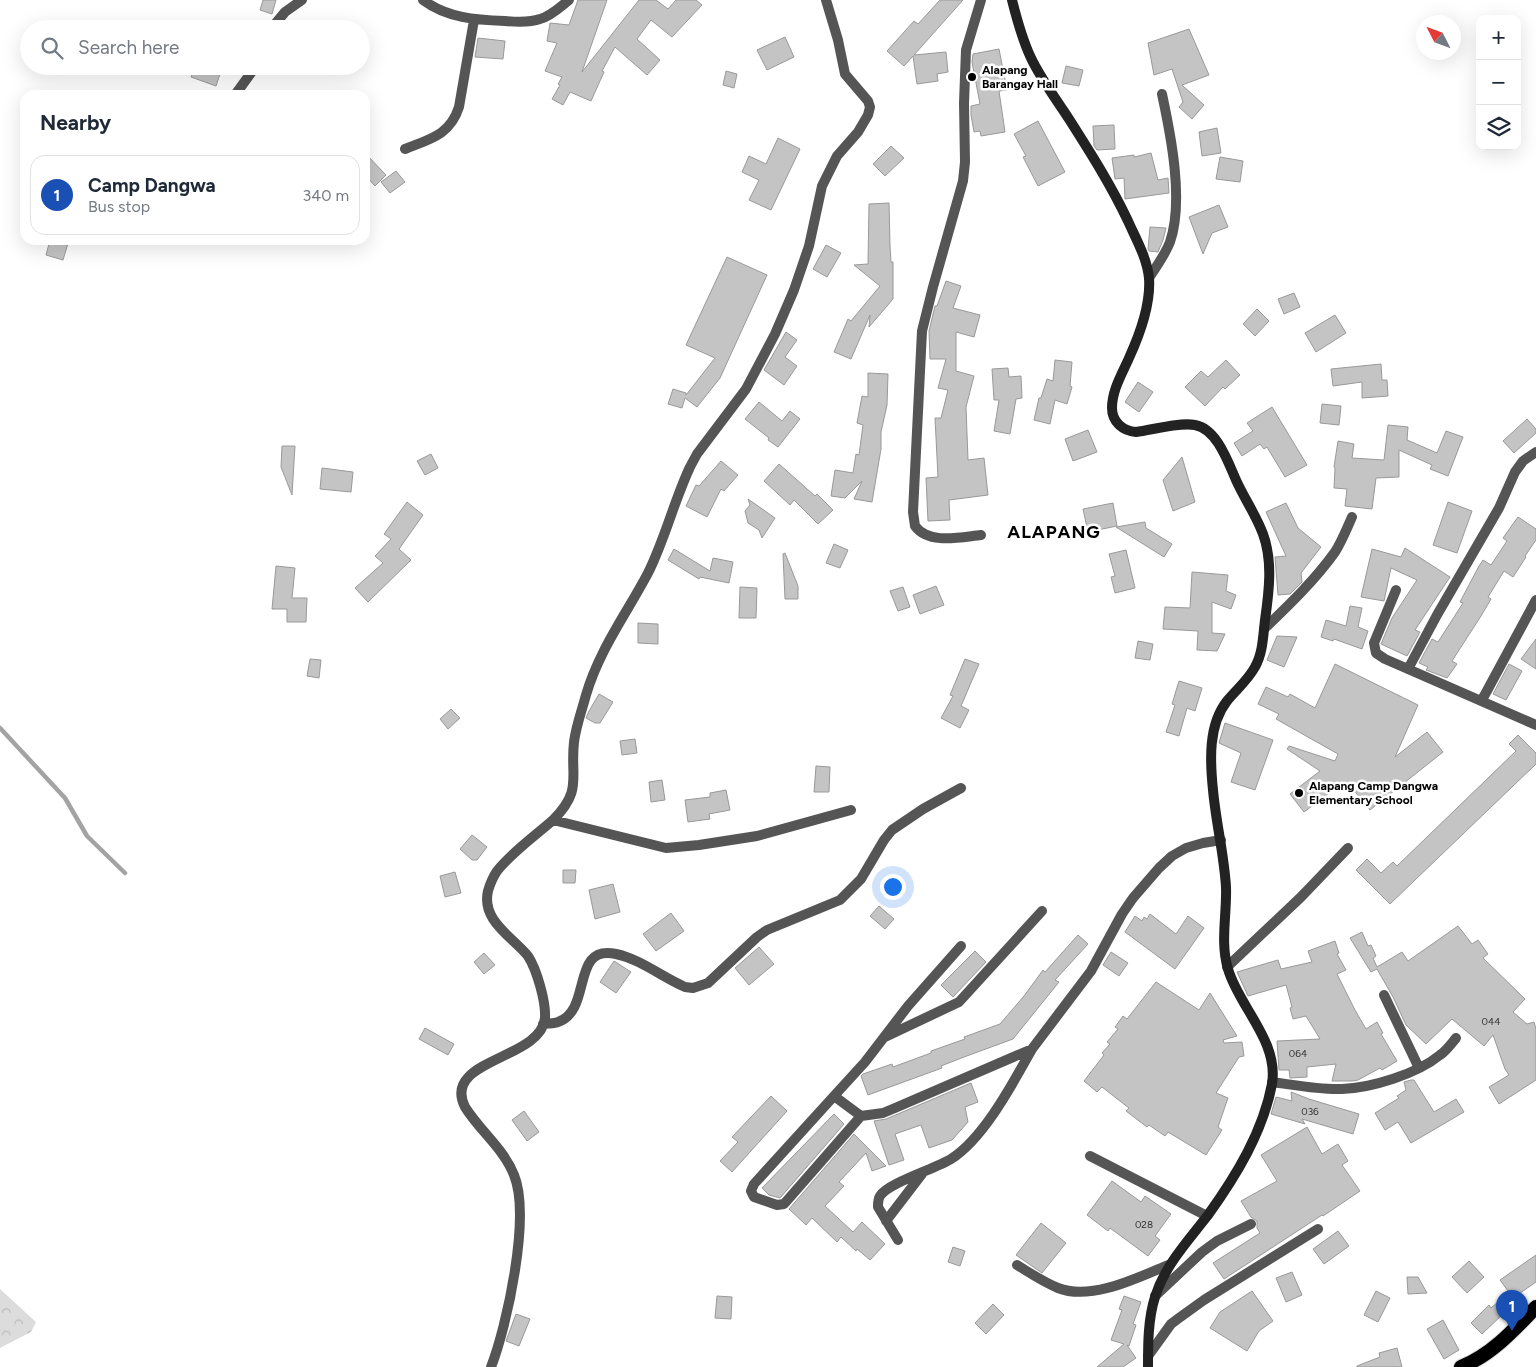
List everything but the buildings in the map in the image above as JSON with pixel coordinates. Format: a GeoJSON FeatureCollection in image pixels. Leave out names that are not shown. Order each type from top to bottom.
{"type":"FeatureCollection","features":[{"type":"Feature","properties":{"kind":"highway"},"geometry":{"type":"LineString","coordinates":[[1461,1367],[1486,1354],[1536,1307]]}},
{"type":"Feature","properties":{"kind":"main road"},"geometry":{"type":"LineString","coordinates":[[1012,0],[1022,38],[1031,58],[1111,187],[1140,247],[1149,278],[1147,307],[1114,394],[1113,416],[1117,424],[1129,432],[1193,424],[1207,431],[1219,445],[1262,532],[1267,549],[1269,569],[1262,646],[1255,668],[1221,710],[1212,738],[1211,762],[1213,792],[1224,862],[1227,968],[1236,992],[1263,1035],[1272,1064],[1272,1082],[1252,1145],[1225,1191],[1168,1266],[1155,1296],[1150,1317],[1148,1362]]}},
{"type":"Feature","properties":{"kind":"street"},"geometry":{"type":"LineString","coordinates":[[278,20],[285,12],[302,0]]}},
{"type":"Feature","properties":{"kind":"street"},"geometry":{"type":"LineString","coordinates":[[423,0],[442,11],[474,20],[531,21],[542,19],[553,13],[569,0]]}},
{"type":"Feature","properties":{"kind":"street"},"geometry":{"type":"LineString","coordinates":[[491,1367],[504,1325],[518,1245],[521,1213],[519,1189],[514,1175],[502,1155],[465,1107],[461,1100],[461,1092],[463,1085],[475,1071],[518,1049],[536,1036],[545,1017],[540,983],[536,972],[527,955],[494,919],[488,905],[487,896],[490,884],[500,868],[514,853],[554,820],[572,795],[576,731],[587,692],[604,649],[648,572],[690,467],[701,448],[746,389],[775,334],[791,297],[809,246],[822,186],[837,156],[858,132],[868,115],[870,107],[868,101],[844,74],[838,40],[826,0]]}},
{"type":"Feature","properties":{"kind":"street"},"geometry":{"type":"LineString","coordinates":[[981,0],[966,50],[964,103],[965,162],[963,181],[922,331],[913,512],[915,526],[924,534],[944,538],[981,535]]}},
{"type":"Feature","properties":{"kind":"street"},"geometry":{"type":"LineString","coordinates":[[405,149],[436,136],[447,129],[456,118],[474,20]]}},
{"type":"Feature","properties":{"kind":"street"},"geometry":{"type":"LineString","coordinates":[[239,90],[249,75]]}},
{"type":"Feature","properties":{"kind":"street"},"geometry":{"type":"LineString","coordinates":[[1149,278],[1170,242],[1176,205],[1171,144],[1162,94]]}},
{"type":"Feature","properties":{"kind":"street"},"geometry":{"type":"LineString","coordinates":[[1408,669],[1499,508],[1515,472],[1523,461],[1536,452]]}},
{"type":"Feature","properties":{"kind":"street"},"geometry":{"type":"LineString","coordinates":[[1264,629],[1326,563],[1341,542],[1352,517]]}},
{"type":"Feature","properties":{"kind":"street"},"geometry":{"type":"LineString","coordinates":[[1396,590],[1374,643],[1374,649],[1380,656],[1536,725]]}},
{"type":"Feature","properties":{"kind":"street"},"geometry":{"type":"LineString","coordinates":[[1482,700],[1536,600]]}},
{"type":"Feature","properties":{"kind":"street"},"geometry":{"type":"LineString","coordinates":[[543,1024],[557,1023],[572,1012],[577,1003],[588,966],[598,953],[604,952],[624,956],[686,987],[693,988],[708,984],[757,937],[767,930],[840,900],[861,879],[892,830],[923,809],[962,788]]}},
{"type":"Feature","properties":{"kind":"street"},"geometry":{"type":"LineString","coordinates":[[554,820],[666,848],[757,836],[851,810]]}},
{"type":"Feature","properties":{"kind":"street"},"geometry":{"type":"LineString","coordinates":[[898,1240],[878,1207],[880,1196],[894,1185],[952,1158],[972,1142],[997,1108],[1032,1049],[1091,971],[1122,914],[1133,898],[1172,856],[1186,848],[1220,840]]}},
{"type":"Feature","properties":{"kind":"street"},"geometry":{"type":"LineString","coordinates":[[1227,968],[1348,848]]}},
{"type":"Feature","properties":{"kind":"street"},"geometry":{"type":"LineString","coordinates":[[884,1037],[959,1002],[1042,911]]}},
{"type":"Feature","properties":{"kind":"street"},"geometry":{"type":"LineString","coordinates":[[961,946],[908,1006],[865,1062],[754,1184],[751,1191],[754,1197],[777,1205],[784,1204],[861,1116],[883,1113],[1032,1049]]}},
{"type":"Feature","properties":{"kind":"street"},"geometry":{"type":"LineString","coordinates":[[1384,996],[1419,1068]]}},
{"type":"Feature","properties":{"kind":"street"},"geometry":{"type":"LineString","coordinates":[[1272,1082],[1343,1089],[1391,1079],[1419,1068],[1440,1055],[1456,1038]]}},
{"type":"Feature","properties":{"kind":"street"},"geometry":{"type":"LineString","coordinates":[[834,1096],[861,1116]]}},
{"type":"Feature","properties":{"kind":"street"},"geometry":{"type":"LineString","coordinates":[[1090,1156],[1206,1216]]}},
{"type":"Feature","properties":{"kind":"street"},"geometry":{"type":"LineString","coordinates":[[886,1221],[923,1173]]}},
{"type":"Feature","properties":{"kind":"street"},"geometry":{"type":"LineString","coordinates":[[1155,1296],[1202,1252],[1218,1241],[1251,1224]]}},
{"type":"Feature","properties":{"kind":"street"},"geometry":{"type":"LineString","coordinates":[[1148,1362],[1166,1330],[1179,1318],[1204,1300],[1318,1229]]}},
{"type":"Feature","properties":{"kind":"street"},"geometry":{"type":"LineString","coordinates":[[1017,1265],[1059,1288],[1084,1292],[1096,1291],[1116,1285],[1168,1266]]}},
{"type":"Feature","properties":{"kind":"green space"},"geometry":{"type":"Polygon","coordinates":[[[0,1289],[36,1322],[31,1332],[0,1348],[0,1289]]]}},
{"type":"Feature","properties":{"kind":"waterway"},"geometry":{"type":"LineString","coordinates":[[0,728],[65,798],[87,836],[125,873]]}},
{"type":"Feature","properties":{"kind":"place","name":"Alapang Barangay Hall"},"geometry":{"type":"Point","coordinates":[972,77]}},
{"type":"Feature","properties":{"kind":"place","name":"Alapang Camp Dangwa Elementary School"},"geometry":{"type":"Point","coordinates":[1299,793]}},
{"type":"Feature","properties":{"kind":"place","name":"Camp Dangwa"},"geometry":{"type":"Point","coordinates":[1512,1331]}},
{"type":"Feature","properties":{"kind":"district","name":"ALAPANG"},"geometry":{"type":"Point","coordinates":[1054,532]}}]}
